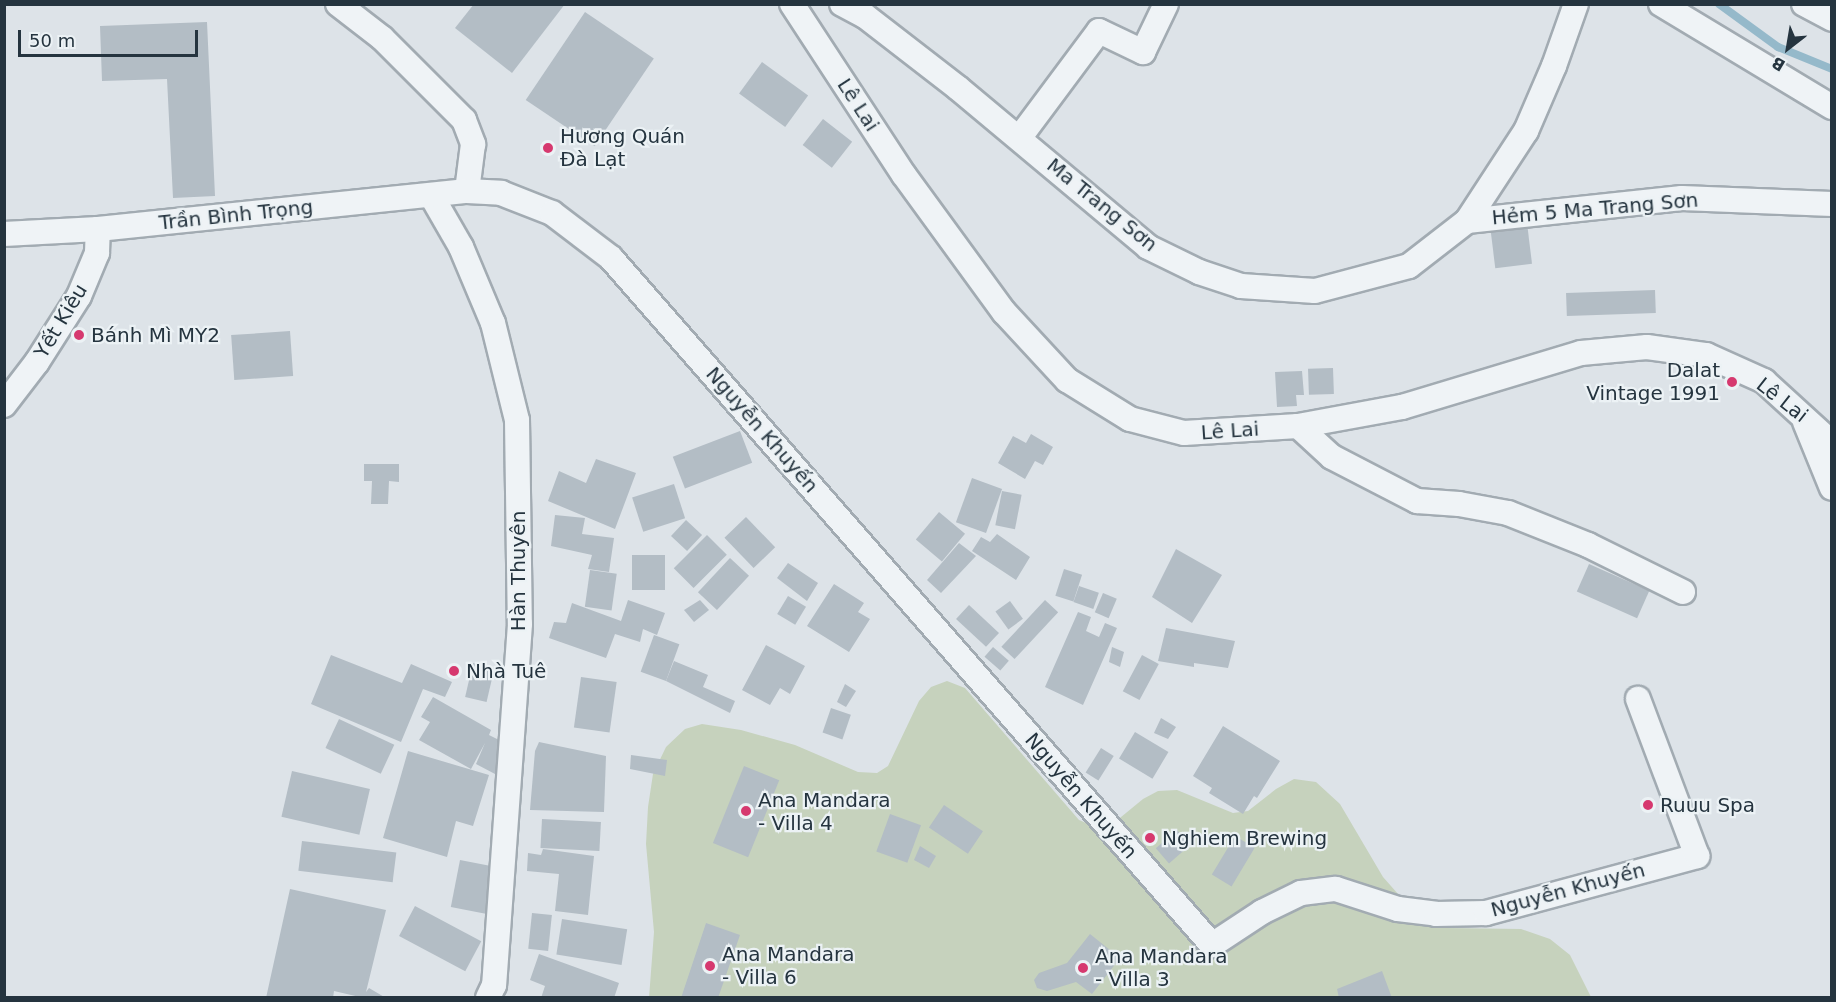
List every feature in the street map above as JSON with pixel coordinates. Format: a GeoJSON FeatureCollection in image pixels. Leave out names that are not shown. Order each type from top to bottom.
{"type":"FeatureCollection","features":[{"type":"Feature","properties":{"kind":"street"},"geometry":{"type":"LineString","coordinates":[[338,4],[382,38],[464,120],[473,144],[467,191]]}},
{"type":"Feature","properties":{"kind":"street","name":"Lê Lai"},"geometry":{"type":"LineString","coordinates":[[792,4],[904,175],[991,294],[1067,380],[1130,419],[1184,433],[1298,426],[1402,407],[1581,353],[1647,347],[1706,355],[1764,381],[1832,442]]}},
{"type":"Feature","properties":{"kind":"street","name":"Ma Trang Sơn"},"geometry":{"type":"LineString","coordinates":[[843,4],[865,16],[1020,137],[1148,247],[1199,272],[1241,286],[1315,291],[1408,266],[1467,221],[1526,130],[1554,66],[1576,4]]}},
{"type":"Feature","properties":{"kind":"street"},"geometry":{"type":"LineString","coordinates":[[1020,137],[1099,31],[1143,52],[1166,4]]}},
{"type":"Feature","properties":{"kind":"street"},"geometry":{"type":"LineString","coordinates":[[1661,4],[1832,107]]}},
{"type":"Feature","properties":{"kind":"street"},"geometry":{"type":"LineString","coordinates":[[1804,4],[1832,19]]}},
{"type":"Feature","properties":{"kind":"street","name":"Trần Bình Trọng"},"geometry":{"type":"LineString","coordinates":[[4,234],[98,229],[467,191]]}},
{"type":"Feature","properties":{"kind":"street","name":"Nguyễn Khuyến"},"geometry":{"type":"LineString","coordinates":[[467,191],[501,193],[552,213],[611,258],[1212,945],[1262,912],[1301,893],[1336,889],[1398,909],[1436,914],[1486,913],[1697,856],[1638,699]]}},
{"type":"Feature","properties":{"kind":"street","name":"Hàn Thuyên"},"geometry":{"type":"LineString","coordinates":[[431,195],[461,247],[493,323],[517,420],[520,624],[494,985],[488,998]]}},
{"type":"Feature","properties":{"kind":"street","name":"Hẻm 5 Ma Trang Sơn"},"geometry":{"type":"LineString","coordinates":[[1467,221],[1682,198],[1832,204]]}},
{"type":"Feature","properties":{"kind":"street","name":"Yết Kiêu"},"geometry":{"type":"LineString","coordinates":[[4,405],[37,362],[79,296],[97,253],[98,229]]}},
{"type":"Feature","properties":{"kind":"street"},"geometry":{"type":"LineString","coordinates":[[1802,414],[1832,488]]}},
{"type":"Feature","properties":{"kind":"street"},"geometry":{"type":"LineString","coordinates":[[1298,426],[1332,457],[1417,501],[1459,504],[1508,513],[1588,545],[1683,592]]}},
{"type":"Feature","properties":{"kind":"green space"},"geometry":{"type":"Polygon","coordinates":[[[947,681],[965,688],[1079,820],[1098,828],[1115,822],[1143,799],[1158,791],[1177,790],[1233,813],[1248,811],[1276,789],[1294,779],[1316,782],[1340,804],[1383,877],[1414,912],[1447,928],[1521,929],[1550,939],[1570,955],[1591,997],[649,998],[654,932],[646,844],[648,807],[653,774],[666,747],[685,729],[702,724],[741,730],[795,745],[858,772],[877,773],[888,766],[919,701],[931,687],[947,681]]]}},
{"type":"Feature","properties":{"kind":"building"},"geometry":{"type":"Polygon","coordinates":[[[474,4],[565,4],[512,73],[455,28],[474,4]]]}},
{"type":"Feature","properties":{"kind":"building"},"geometry":{"type":"Polygon","coordinates":[[[585,12],[654,58],[595,146],[526,100],[585,12]]]}},
{"type":"Feature","properties":{"kind":"building"},"geometry":{"type":"Polygon","coordinates":[[[207,22],[215,196],[173,198],[167,79],[102,81],[100,26],[207,22]]]}},
{"type":"Feature","properties":{"kind":"building"},"geometry":{"type":"Polygon","coordinates":[[[762,62],[808,96],[785,127],[739,94],[762,62]]]}},
{"type":"Feature","properties":{"kind":"building"},"geometry":{"type":"Polygon","coordinates":[[[823,119],[852,142],[832,168],[803,145],[823,119]]]}},
{"type":"Feature","properties":{"kind":"building"},"geometry":{"type":"Polygon","coordinates":[[[1527,223],[1532,264],[1495,268],[1490,228],[1527,223]]]}},
{"type":"Feature","properties":{"kind":"building"},"geometry":{"type":"Polygon","coordinates":[[[1655,290],[1656,313],[1567,316],[1566,293],[1655,290]]]}},
{"type":"Feature","properties":{"kind":"building"},"geometry":{"type":"Polygon","coordinates":[[[290,331],[293,376],[234,380],[231,335],[290,331]]]}},
{"type":"Feature","properties":{"kind":"building"},"geometry":{"type":"Polygon","coordinates":[[[1333,368],[1334,394],[1309,395],[1308,369],[1333,368]]]}},
{"type":"Feature","properties":{"kind":"building"},"geometry":{"type":"Polygon","coordinates":[[[1302,371],[1304,395],[1296,395],[1297,406],[1277,407],[1275,372],[1302,371]]]}},
{"type":"Feature","properties":{"kind":"building"},"geometry":{"type":"Polygon","coordinates":[[[740,431],[752,463],[685,489],[673,457],[740,431]]]}},
{"type":"Feature","properties":{"kind":"building"},"geometry":{"type":"Polygon","coordinates":[[[1031,434],[1053,447],[1043,465],[1035,461],[1025,479],[998,463],[1013,436],[1026,443],[1031,434]]]}},
{"type":"Feature","properties":{"kind":"building"},"geometry":{"type":"Polygon","coordinates":[[[596,459],[636,473],[615,529],[548,501],[559,471],[586,483],[596,459]]]}},
{"type":"Feature","properties":{"kind":"building"},"geometry":{"type":"Polygon","coordinates":[[[364,464],[399,464],[399,482],[389,481],[388,504],[371,504],[372,481],[364,481],[364,464]]]}},
{"type":"Feature","properties":{"kind":"building"},"geometry":{"type":"Polygon","coordinates":[[[972,478],[1002,489],[986,533],[956,522],[972,478]]]}},
{"type":"Feature","properties":{"kind":"building"},"geometry":{"type":"Polygon","coordinates":[[[674,484],[685,518],[643,532],[632,498],[674,484]]]}},
{"type":"Feature","properties":{"kind":"building"},"geometry":{"type":"Polygon","coordinates":[[[1002,491],[1022,495],[1015,529],[995,525],[1002,491]]]}},
{"type":"Feature","properties":{"kind":"building"},"geometry":{"type":"Polygon","coordinates":[[[939,512],[965,534],[942,561],[916,540],[939,512]]]}},
{"type":"Feature","properties":{"kind":"building"},"geometry":{"type":"Polygon","coordinates":[[[555,515],[585,518],[582,534],[614,538],[609,572],[588,569],[592,555],[551,546],[555,515]]]}},
{"type":"Feature","properties":{"kind":"building"},"geometry":{"type":"Polygon","coordinates":[[[746,517],[775,547],[754,568],[724,538],[746,517]]]}},
{"type":"Feature","properties":{"kind":"building"},"geometry":{"type":"Polygon","coordinates":[[[686,520],[702,535],[687,551],[671,536],[686,520]]]}},
{"type":"Feature","properties":{"kind":"building"},"geometry":{"type":"Polygon","coordinates":[[[997,534],[1030,557],[1016,580],[972,551],[981,537],[990,542],[997,534]]]}},
{"type":"Feature","properties":{"kind":"building"},"geometry":{"type":"Polygon","coordinates":[[[707,535],[727,555],[694,588],[674,568],[707,535]]]}},
{"type":"Feature","properties":{"kind":"building"},"geometry":{"type":"Polygon","coordinates":[[[959,543],[976,556],[941,593],[927,580],[959,543]]]}},
{"type":"Feature","properties":{"kind":"building"},"geometry":{"type":"Polygon","coordinates":[[[1176,549],[1222,575],[1192,623],[1152,597],[1176,549]]]}},
{"type":"Feature","properties":{"kind":"building"},"geometry":{"type":"Polygon","coordinates":[[[632,555],[665,555],[665,590],[632,590],[632,555]]]}},
{"type":"Feature","properties":{"kind":"building"},"geometry":{"type":"Polygon","coordinates":[[[730,558],[749,576],[717,610],[698,592],[730,558]]]}},
{"type":"Feature","properties":{"kind":"building"},"geometry":{"type":"Polygon","coordinates":[[[788,563],[818,583],[807,601],[777,578],[788,563]]]}},
{"type":"Feature","properties":{"kind":"building"},"geometry":{"type":"Polygon","coordinates":[[[1589,564],[1649,591],[1637,618],[1577,591],[1589,564]]]}},
{"type":"Feature","properties":{"kind":"building"},"geometry":{"type":"Polygon","coordinates":[[[1064,569],[1082,575],[1073,602],[1055,596],[1064,569]]]}},
{"type":"Feature","properties":{"kind":"building"},"geometry":{"type":"Polygon","coordinates":[[[590,570],[617,574],[612,610],[585,607],[590,570]]]}},
{"type":"Feature","properties":{"kind":"building"},"geometry":{"type":"Polygon","coordinates":[[[834,584],[864,603],[858,612],[870,619],[849,652],[807,626],[834,584]]]}},
{"type":"Feature","properties":{"kind":"building"},"geometry":{"type":"Polygon","coordinates":[[[1079,586],[1099,593],[1093,609],[1073,602],[1079,586]]]}},
{"type":"Feature","properties":{"kind":"building"},"geometry":{"type":"Polygon","coordinates":[[[1103,593],[1117,599],[1109,618],[1095,612],[1103,593]]]}},
{"type":"Feature","properties":{"kind":"building"},"geometry":{"type":"Polygon","coordinates":[[[788,596],[806,607],[795,625],[777,614],[788,596]]]}},
{"type":"Feature","properties":{"kind":"building"},"geometry":{"type":"Polygon","coordinates":[[[628,600],[665,613],[657,635],[643,629],[640,642],[615,634],[606,658],[549,638],[554,622],[566,623],[572,603],[621,621],[628,600]]]}},
{"type":"Feature","properties":{"kind":"building"},"geometry":{"type":"Polygon","coordinates":[[[700,600],[709,610],[694,622],[684,610],[700,600]]]}},
{"type":"Feature","properties":{"kind":"building"},"geometry":{"type":"Polygon","coordinates":[[[1045,600],[1058,612],[1015,659],[1001,647],[1045,600]]]}},
{"type":"Feature","properties":{"kind":"building"},"geometry":{"type":"Polygon","coordinates":[[[1010,601],[1023,619],[1008,629],[995,612],[1010,601]]]}},
{"type":"Feature","properties":{"kind":"building"},"geometry":{"type":"Polygon","coordinates":[[[969,605],[999,633],[986,647],[956,619],[969,605]]]}},
{"type":"Feature","properties":{"kind":"building"},"geometry":{"type":"Polygon","coordinates":[[[1078,612],[1091,617],[1086,631],[1099,637],[1105,623],[1117,628],[1083,705],[1045,687],[1078,612]]]}},
{"type":"Feature","properties":{"kind":"building"},"geometry":{"type":"Polygon","coordinates":[[[1166,628],[1235,641],[1228,668],[1194,663],[1194,667],[1158,661],[1166,628]]]}},
{"type":"Feature","properties":{"kind":"building"},"geometry":{"type":"Polygon","coordinates":[[[654,635],[679,644],[666,681],[641,672],[654,635]]]}},
{"type":"Feature","properties":{"kind":"building"},"geometry":{"type":"Polygon","coordinates":[[[766,645],[805,666],[790,694],[780,688],[770,705],[742,690],[766,645]]]}},
{"type":"Feature","properties":{"kind":"building"},"geometry":{"type":"Polygon","coordinates":[[[993,647],[1009,661],[1000,671],[984,657],[993,647]]]}},
{"type":"Feature","properties":{"kind":"building"},"geometry":{"type":"Polygon","coordinates":[[[1112,647],[1124,652],[1120,667],[1109,662],[1112,647]]]}},
{"type":"Feature","properties":{"kind":"building"},"geometry":{"type":"Polygon","coordinates":[[[331,655],[402,683],[411,664],[452,682],[445,697],[423,689],[401,742],[311,704],[331,655]]]}},
{"type":"Feature","properties":{"kind":"building"},"geometry":{"type":"Polygon","coordinates":[[[1142,655],[1159,664],[1140,700],[1123,691],[1142,655]]]}},
{"type":"Feature","properties":{"kind":"building"},"geometry":{"type":"Polygon","coordinates":[[[674,661],[708,675],[703,687],[735,701],[730,713],[666,681],[674,661]]]}},
{"type":"Feature","properties":{"kind":"building"},"geometry":{"type":"Polygon","coordinates":[[[473,663],[494,668],[487,702],[465,697],[473,663]]]}},
{"type":"Feature","properties":{"kind":"building"},"geometry":{"type":"Polygon","coordinates":[[[581,677],[617,682],[610,733],[574,728],[581,677]]]}},
{"type":"Feature","properties":{"kind":"building"},"geometry":{"type":"Polygon","coordinates":[[[845,684],[856,691],[846,707],[837,702],[845,684]]]}},
{"type":"Feature","properties":{"kind":"building"},"geometry":{"type":"Polygon","coordinates":[[[433,697],[491,730],[489,735],[507,744],[495,774],[476,764],[485,743],[471,769],[419,740],[430,722],[421,717],[433,697]]]}},
{"type":"Feature","properties":{"kind":"building"},"geometry":{"type":"Polygon","coordinates":[[[831,708],[851,715],[842,739],[823,733],[831,708]]]}},
{"type":"Feature","properties":{"kind":"building"},"geometry":{"type":"Polygon","coordinates":[[[1161,718],[1176,727],[1168,739],[1154,733],[1161,718]]]}},
{"type":"Feature","properties":{"kind":"building"},"geometry":{"type":"Polygon","coordinates":[[[339,719],[394,745],[381,774],[325,748],[339,719]]]}},
{"type":"Feature","properties":{"kind":"building"},"geometry":{"type":"Polygon","coordinates":[[[1223,726],[1280,761],[1257,798],[1254,796],[1243,814],[1209,793],[1212,788],[1193,776],[1223,726]]]}},
{"type":"Feature","properties":{"kind":"building"},"geometry":{"type":"Polygon","coordinates":[[[1135,732],[1168,752],[1152,779],[1119,759],[1135,732]]]}},
{"type":"Feature","properties":{"kind":"building"},"geometry":{"type":"Polygon","coordinates":[[[539,742],[606,756],[604,812],[530,810],[535,751],[539,742]]]}},
{"type":"Feature","properties":{"kind":"building"},"geometry":{"type":"Polygon","coordinates":[[[1101,748],[1114,756],[1098,781],[1086,773],[1101,748]]]}},
{"type":"Feature","properties":{"kind":"building"},"geometry":{"type":"Polygon","coordinates":[[[408,751],[489,775],[473,826],[456,821],[447,857],[383,838],[408,751]]]}},
{"type":"Feature","properties":{"kind":"building"},"geometry":{"type":"Polygon","coordinates":[[[631,755],[667,760],[665,776],[630,769],[631,755]]]}},
{"type":"Feature","properties":{"kind":"building","name":"Ana Mandara - Villa 4"},"geometry":{"type":"Polygon","coordinates":[[[744,766],[779,780],[748,857],[713,843],[744,766]]]}},
{"type":"Feature","properties":{"kind":"building"},"geometry":{"type":"Polygon","coordinates":[[[292,771],[370,789],[359,835],[281,817],[292,771]]]}},
{"type":"Feature","properties":{"kind":"building"},"geometry":{"type":"Polygon","coordinates":[[[944,805],[983,831],[968,854],[929,827],[944,805]]]}},
{"type":"Feature","properties":{"kind":"building"},"geometry":{"type":"Polygon","coordinates":[[[890,814],[921,825],[907,863],[876,852],[890,814]]]}},
{"type":"Feature","properties":{"kind":"building"},"geometry":{"type":"Polygon","coordinates":[[[542,819],[601,822],[599,851],[540,848],[542,819]]]}},
{"type":"Feature","properties":{"kind":"building"},"geometry":{"type":"Polygon","coordinates":[[[1177,830],[1190,845],[1169,863],[1156,848],[1177,830]]]}},
{"type":"Feature","properties":{"kind":"building"},"geometry":{"type":"Polygon","coordinates":[[[1235,836],[1255,848],[1232,886],[1212,875],[1235,836]]]}},
{"type":"Feature","properties":{"kind":"building"},"geometry":{"type":"Polygon","coordinates":[[[302,841],[396,853],[393,882],[298,871],[302,841]]]}},
{"type":"Feature","properties":{"kind":"building"},"geometry":{"type":"Polygon","coordinates":[[[920,846],[936,856],[929,868],[914,860],[920,846]]]}},
{"type":"Feature","properties":{"kind":"building"},"geometry":{"type":"Polygon","coordinates":[[[543,849],[594,856],[588,915],[555,911],[559,874],[527,871],[528,853],[541,855],[543,849]]]}},
{"type":"Feature","properties":{"kind":"building"},"geometry":{"type":"Polygon","coordinates":[[[460,860],[497,867],[488,914],[451,907],[460,860]]]}},
{"type":"Feature","properties":{"kind":"building"},"geometry":{"type":"Polygon","coordinates":[[[290,889],[386,910],[366,992],[369,988],[386,998],[364,998],[334,991],[333,998],[266,998],[290,889]]]}},
{"type":"Feature","properties":{"kind":"building"},"geometry":{"type":"Polygon","coordinates":[[[415,906],[481,941],[465,971],[399,936],[415,906]]]}},
{"type":"Feature","properties":{"kind":"building"},"geometry":{"type":"Polygon","coordinates":[[[532,913],[552,915],[548,951],[528,949],[532,913]]]}},
{"type":"Feature","properties":{"kind":"building"},"geometry":{"type":"Polygon","coordinates":[[[562,919],[627,929],[622,965],[556,955],[562,919]]]}},
{"type":"Feature","properties":{"kind":"building","name":"Ana Mandara - Villa 6"},"geometry":{"type":"Polygon","coordinates":[[[706,923],[740,935],[718,998],[681,998],[706,923]]]}},
{"type":"Feature","properties":{"kind":"building","name":"Ana Mandara - Villa 3"},"geometry":{"type":"Polygon","coordinates":[[[1090,934],[1120,958],[1092,994],[1076,982],[1047,991],[1037,988],[1034,980],[1039,973],[1067,963],[1090,934]]]}},
{"type":"Feature","properties":{"kind":"building"},"geometry":{"type":"Polygon","coordinates":[[[539,954],[619,983],[614,998],[541,998],[545,986],[530,980],[539,954]]]}},
{"type":"Feature","properties":{"kind":"building"},"geometry":{"type":"Polygon","coordinates":[[[1382,971],[1392,998],[1339,998],[1337,989],[1382,971]]]}},
{"type":"Feature","properties":{"kind":"waterway"},"geometry":{"type":"LineString","coordinates":[[1719,4],[1778,47],[1832,69]]}},
{"type":"Feature","properties":{"kind":"place","name":"Hương Quán Đà Lạt"},"geometry":{"type":"Point","coordinates":[548,148]}},
{"type":"Feature","properties":{"kind":"place","name":"Bánh Mì MY2"},"geometry":{"type":"Point","coordinates":[79,335]}},
{"type":"Feature","properties":{"kind":"place","name":"Dalat Vintage 1991"},"geometry":{"type":"Point","coordinates":[1732,382]}},
{"type":"Feature","properties":{"kind":"place","name":"Nhà Tuê"},"geometry":{"type":"Point","coordinates":[454,671]}},
{"type":"Feature","properties":{"kind":"place","name":"Ruuu Spa"},"geometry":{"type":"Point","coordinates":[1648,805]}},
{"type":"Feature","properties":{"kind":"place","name":"Ana Mandara - Villa 4"},"geometry":{"type":"Point","coordinates":[746,811]}},
{"type":"Feature","properties":{"kind":"place","name":"Nghiem Brewing"},"geometry":{"type":"Point","coordinates":[1150,838]}},
{"type":"Feature","properties":{"kind":"place","name":"Ana Mandara - Villa 6"},"geometry":{"type":"Point","coordinates":[710,966]}},
{"type":"Feature","properties":{"kind":"place","name":"Ana Mandara - Villa 3"},"geometry":{"type":"Point","coordinates":[1083,968]}}]}
